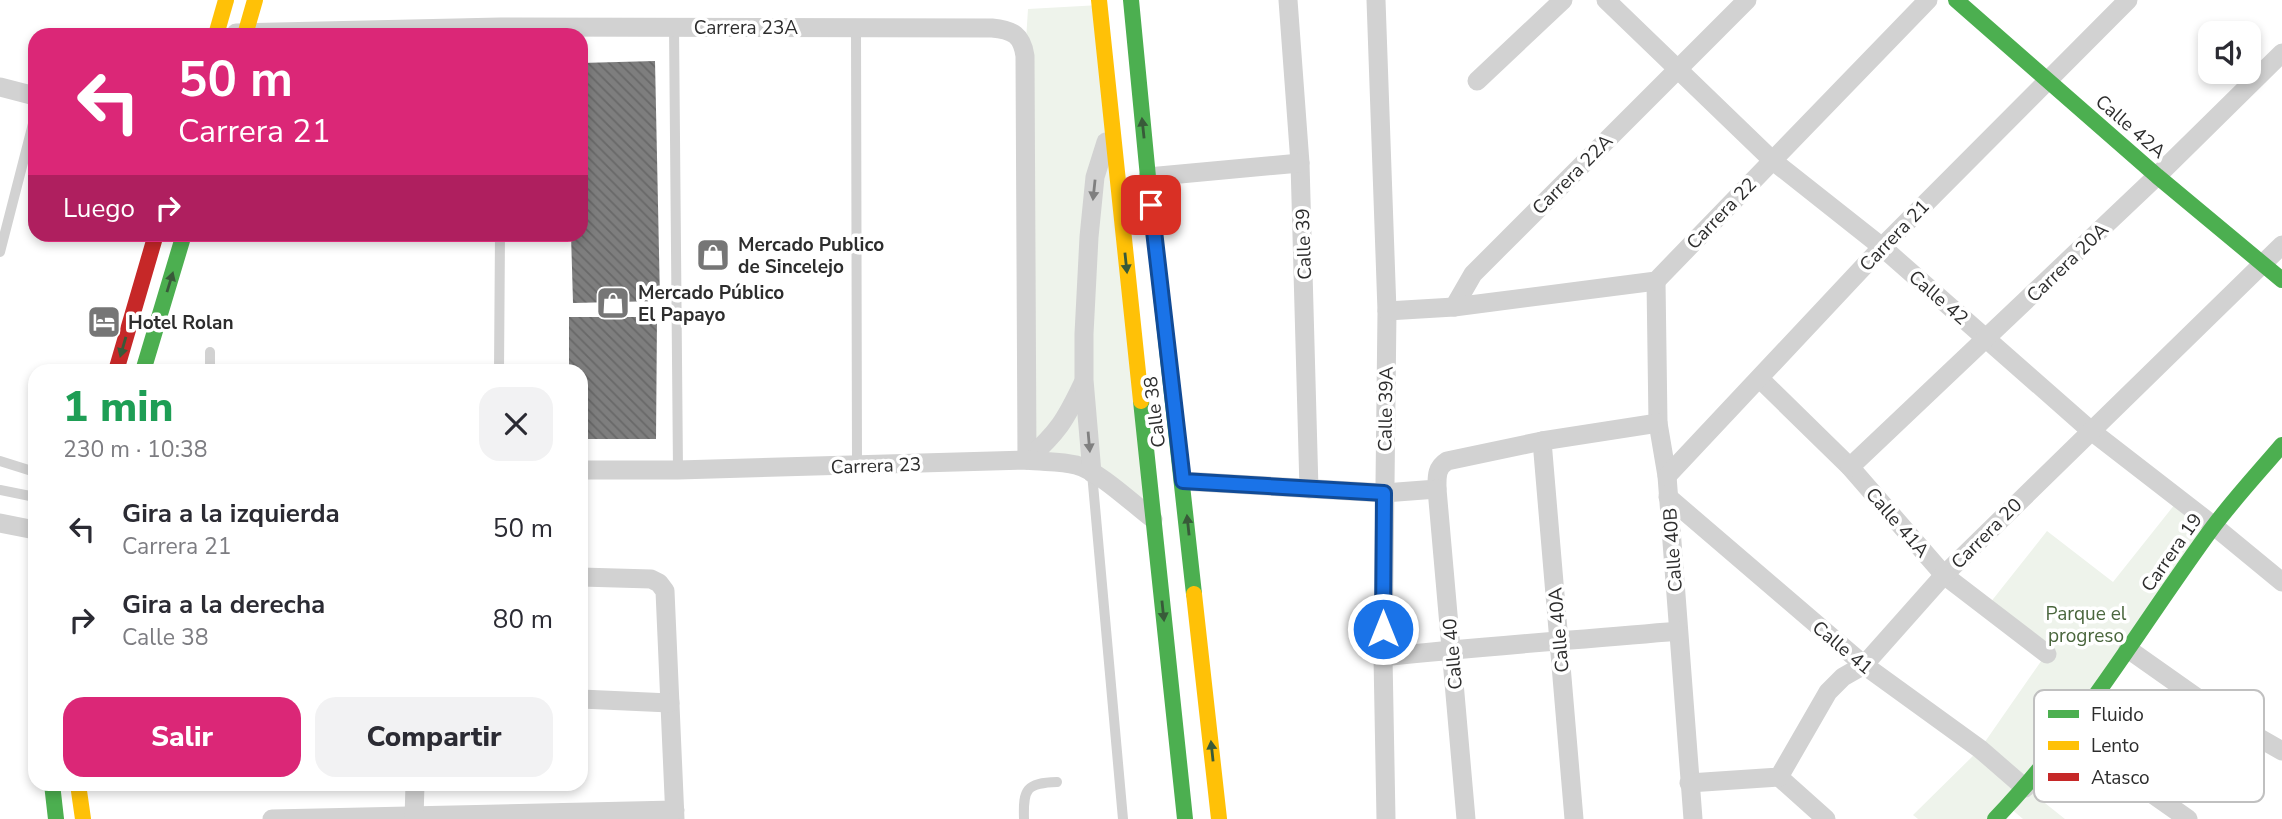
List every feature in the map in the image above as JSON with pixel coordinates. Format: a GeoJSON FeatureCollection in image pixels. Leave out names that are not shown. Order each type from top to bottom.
{"type":"FeatureCollection","features":[{"type":"Feature","properties":{"kind":"main road"},"geometry":{"type":"LineString","coordinates":[[218,28],[226,0]]}},
{"type":"Feature","properties":{"kind":"main road"},"geometry":{"type":"LineString","coordinates":[[247,28],[255,0]]}},
{"type":"Feature","properties":{"kind":"main road","name":"Calle 38"},"geometry":{"type":"LineString","coordinates":[[1099,0],[1185,819]]}},
{"type":"Feature","properties":{"kind":"main road","name":"Calle 38"},"geometry":{"type":"LineString","coordinates":[[1131,0],[1219,819]]}},
{"type":"Feature","properties":{"kind":"main road","name":"Calle 42A"},"geometry":{"type":"LineString","coordinates":[[1956,0],[2157,176],[2282,280]]}},
{"type":"Feature","properties":{"kind":"main road"},"geometry":{"type":"LineString","coordinates":[[118,364],[154,242]]}},
{"type":"Feature","properties":{"kind":"main road"},"geometry":{"type":"LineString","coordinates":[[145,364],[182,242]]}},
{"type":"Feature","properties":{"kind":"main road","name":"Carrera 19"},"geometry":{"type":"LineString","coordinates":[[2099,690],[2214,526],[2282,445]]}},
{"type":"Feature","properties":{"kind":"main road","name":"Carrera 19"},"geometry":{"type":"LineString","coordinates":[[1996,819],[2034,776]]}},
{"type":"Feature","properties":{"kind":"main road"},"geometry":{"type":"LineString","coordinates":[[53,791],[56,819]]}},
{"type":"Feature","properties":{"kind":"main road"},"geometry":{"type":"LineString","coordinates":[[79,791],[83,819]]}},
{"type":"Feature","properties":{"kind":"main road"},"geometry":{"type":"LineString","coordinates":[[2008,807],[2023,819]]}},
{"type":"Feature","properties":{"kind":"street","name":"Calle 39"},"geometry":{"type":"LineString","coordinates":[[1288,0],[1300,163],[1309,489]]}},
{"type":"Feature","properties":{"kind":"street","name":"Calle 39A"},"geometry":{"type":"LineString","coordinates":[[1376,0],[1387,312],[1383,657],[1387,819]]}},
{"type":"Feature","properties":{"kind":"street"},"geometry":{"type":"LineString","coordinates":[[1477,81],[1563,0]]}},
{"type":"Feature","properties":{"kind":"street","name":"Calle 42"},"geometry":{"type":"LineString","coordinates":[[1606,0],[1772,160],[1882,247],[2090,430],[2282,582]]}},
{"type":"Feature","properties":{"kind":"street","name":"Carrera 22A"},"geometry":{"type":"LineString","coordinates":[[1454,307],[1473,274],[1747,0]]}},
{"type":"Feature","properties":{"kind":"street","name":"Carrera 22"},"geometry":{"type":"LineString","coordinates":[[1656,281],[1928,0]]}},
{"type":"Feature","properties":{"kind":"street","name":"Carrera 21"},"geometry":{"type":"LineString","coordinates":[[1667,476],[1882,247],[2128,0]]}},
{"type":"Feature","properties":{"kind":"street","name":"Carrera 23A"},"geometry":{"type":"LineString","coordinates":[[588,28],[674,26],[992,28],[1016,35],[1023,43],[1025,56],[1027,460]]}},
{"type":"Feature","properties":{"kind":"street","name":"Carrera 20A"},"geometry":{"type":"LineString","coordinates":[[1850,467],[2157,176],[2282,53]]}},
{"type":"Feature","properties":{"kind":"street"},"geometry":{"type":"LineString","coordinates":[[0,87],[28,94]]}},
{"type":"Feature","properties":{"kind":"street"},"geometry":{"type":"LineString","coordinates":[[1092,472],[1084,380],[1089,237],[1095,177],[1111,124]]}},
{"type":"Feature","properties":{"kind":"street"},"geometry":{"type":"LineString","coordinates":[[1148,177],[1300,163]]}},
{"type":"Feature","properties":{"kind":"street","name":"Carrera 20"},"geometry":{"type":"LineString","coordinates":[[1779,777],[1828,692],[1843,677],[1864,665],[1944,575],[2282,245]]}},
{"type":"Feature","properties":{"kind":"street"},"geometry":{"type":"LineString","coordinates":[[1387,312],[1454,307],[1656,281]]}},
{"type":"Feature","properties":{"kind":"street","name":"Calle 40B"},"geometry":{"type":"LineString","coordinates":[[1656,281],[1657,423],[1667,476],[1693,819]]}},
{"type":"Feature","properties":{"kind":"street","name":"Calle 41A"},"geometry":{"type":"LineString","coordinates":[[1760,379],[1850,467],[1944,575],[2046,654]]}},
{"type":"Feature","properties":{"kind":"street"},"geometry":{"type":"LineString","coordinates":[[1027,460],[1054,436],[1066,419],[1084,380]]}},
{"type":"Feature","properties":{"kind":"street"},"geometry":{"type":"LineString","coordinates":[[1183,481],[1384,493],[1437,489],[1437,473],[1440,465],[1447,461],[1657,423]]}},
{"type":"Feature","properties":{"kind":"street","name":"Calle 40A"},"geometry":{"type":"LineString","coordinates":[[1542,442],[1574,819]]}},
{"type":"Feature","properties":{"kind":"street","name":"Carrera 23"},"geometry":{"type":"LineString","coordinates":[[588,470],[857,466],[1027,460],[1067,463],[1092,472],[1153,519]]}},
{"type":"Feature","properties":{"kind":"street","name":"Calle 40"},"geometry":{"type":"LineString","coordinates":[[1437,489],[1466,819]]}},
{"type":"Feature","properties":{"kind":"street","name":"Calle 41"},"geometry":{"type":"LineString","coordinates":[[1668,498],[1864,665],[1980,748],[2025,788]]}},
{"type":"Feature","properties":{"kind":"street"},"geometry":{"type":"LineString","coordinates":[[0,523],[28,529]]}},
{"type":"Feature","properties":{"kind":"street"},"geometry":{"type":"LineString","coordinates":[[272,819],[675,815],[665,591],[659,583],[651,579],[588,577]]}},
{"type":"Feature","properties":{"kind":"street"},"geometry":{"type":"LineString","coordinates":[[1383,657],[1678,631]]}},
{"type":"Feature","properties":{"kind":"street"},"geometry":{"type":"LineString","coordinates":[[2128,649],[2186,690]]}},
{"type":"Feature","properties":{"kind":"street"},"geometry":{"type":"LineString","coordinates":[[588,699],[670,703]]}},
{"type":"Feature","properties":{"kind":"street"},"geometry":{"type":"LineString","coordinates":[[2264,741],[2282,751]]}},
{"type":"Feature","properties":{"kind":"street"},"geometry":{"type":"LineString","coordinates":[[1689,783],[1779,777],[1826,819]]}},
{"type":"Feature","properties":{"kind":"street"},"geometry":{"type":"LineString","coordinates":[[414,818],[415,791]]}},
{"type":"Feature","properties":{"kind":"street"},"geometry":{"type":"LineString","coordinates":[[2164,802],[2188,819]]}},
{"type":"Feature","properties":{"kind":"lane"},"geometry":{"type":"LineString","coordinates":[[674,26],[678,470]]}},
{"type":"Feature","properties":{"kind":"lane"},"geometry":{"type":"LineString","coordinates":[[856,28],[857,466]]}},
{"type":"Feature","properties":{"kind":"lane"},"geometry":{"type":"LineString","coordinates":[[0,253],[28,143]]}},
{"type":"Feature","properties":{"kind":"lane"},"geometry":{"type":"LineString","coordinates":[[499,364],[500,242]]}},
{"type":"Feature","properties":{"kind":"lane"},"geometry":{"type":"LineString","coordinates":[[210,352],[210,364]]}},
{"type":"Feature","properties":{"kind":"lane"},"geometry":{"type":"LineString","coordinates":[[0,461],[28,470]]}},
{"type":"Feature","properties":{"kind":"lane"},"geometry":{"type":"LineString","coordinates":[[1092,472],[1123,819]]}},
{"type":"Feature","properties":{"kind":"lane"},"geometry":{"type":"LineString","coordinates":[[0,489],[28,495]]}},
{"type":"Feature","properties":{"kind":"lane"},"geometry":{"type":"LineString","coordinates":[[1024,819],[1023,797],[1029,787],[1039,783],[1057,782]]}},
{"type":"Feature","properties":{"kind":"green space"},"geometry":{"type":"Polygon","coordinates":[[[1100,5],[1153,519],[1092,473],[1027,460],[1025,56],[1028,9],[1100,5]]]}},
{"type":"Feature","properties":{"kind":"green space","name":"Parque el progreso"},"geometry":{"type":"Polygon","coordinates":[[[2179,499],[2214,526],[2096,690],[2034,690],[2034,777],[2026,788],[2034,794],[2034,802],[2044,802],[2065,819],[2023,819],[2009,807],[1995,819],[1918,819],[1913,815],[1980,749],[2046,654],[1986,608],[2047,531],[2113,582],[2179,499]]]}},
{"type":"Feature","properties":{"kind":"building"},"geometry":{"type":"Polygon","coordinates":[[[655,61],[660,301],[573,303],[571,242],[588,242],[588,63],[655,61]]]}},
{"type":"Feature","properties":{"kind":"building"},"geometry":{"type":"Polygon","coordinates":[[[569,317],[657,317],[656,439],[588,439],[588,364],[569,364],[569,317]]]}},
{"type":"Feature","properties":{"kind":"traffic: fast"},"geometry":{"type":"LineString","coordinates":[[1131,0],[1194,594]]}},
{"type":"Feature","properties":{"kind":"traffic: fast"},"geometry":{"type":"LineString","coordinates":[[1956,0],[2157,176],[2282,280]]}},
{"type":"Feature","properties":{"kind":"traffic: fast"},"geometry":{"type":"LineString","coordinates":[[145,364],[182,242]]}},
{"type":"Feature","properties":{"kind":"traffic: fast"},"geometry":{"type":"LineString","coordinates":[[1141,401],[1185,819]]}},
{"type":"Feature","properties":{"kind":"traffic: fast"},"geometry":{"type":"LineString","coordinates":[[2100,690],[2213,527],[2282,445]]}},
{"type":"Feature","properties":{"kind":"traffic: fast"},"geometry":{"type":"LineString","coordinates":[[1995,819],[2034,775]]}},
{"type":"Feature","properties":{"kind":"traffic: fast"},"geometry":{"type":"LineString","coordinates":[[53,791],[56,819]]}},
{"type":"Feature","properties":{"kind":"traffic: slow"},"geometry":{"type":"LineString","coordinates":[[218,28],[226,0]]}},
{"type":"Feature","properties":{"kind":"traffic: slow"},"geometry":{"type":"LineString","coordinates":[[247,28],[255,0]]}},
{"type":"Feature","properties":{"kind":"traffic: slow"},"geometry":{"type":"LineString","coordinates":[[1099,0],[1141,401]]}},
{"type":"Feature","properties":{"kind":"traffic: slow"},"geometry":{"type":"LineString","coordinates":[[1194,594],[1219,819]]}},
{"type":"Feature","properties":{"kind":"traffic: slow"},"geometry":{"type":"LineString","coordinates":[[79,791],[83,819]]}},
{"type":"Feature","properties":{"kind":"traffic: jam"},"geometry":{"type":"LineString","coordinates":[[118,364],[154,242]]}},
{"type":"Feature","properties":{"kind":"place","name":"Mercado Publico de Sincelejo"},"geometry":{"type":"Point","coordinates":[713,255]}},
{"type":"Feature","properties":{"kind":"place","name":"Mercado Público El Papayo"},"geometry":{"type":"Point","coordinates":[613,303]}},
{"type":"Feature","properties":{"kind":"place","name":"Hotel Rolan"},"geometry":{"type":"Point","coordinates":[104,322]}},
{"type":"Feature","properties":{"kind":"route"},"geometry":{"type":"LineString","coordinates":[[1151,205],[1183,481],[1384,493],[1383,629]]}}]}
